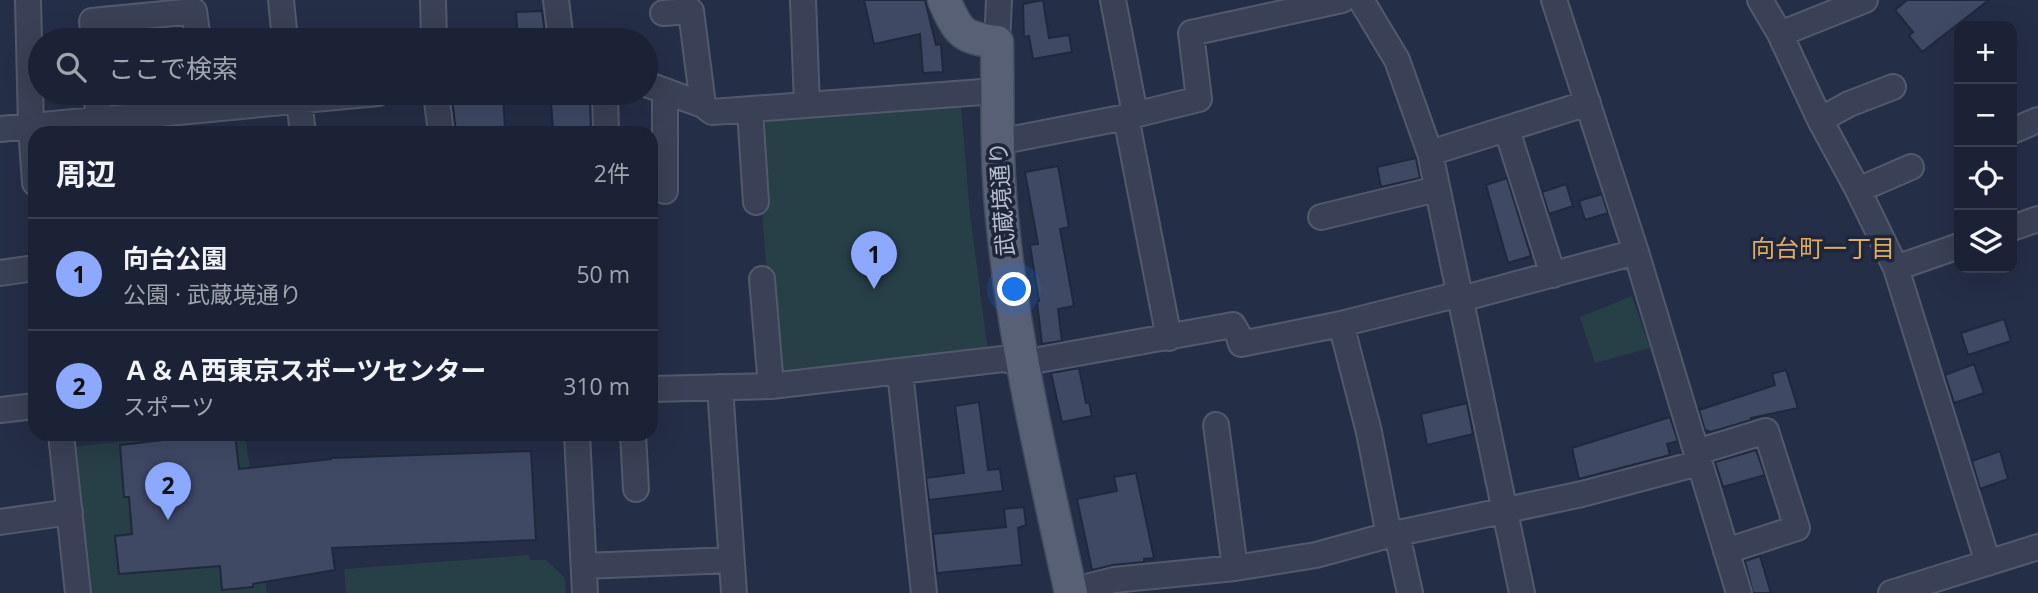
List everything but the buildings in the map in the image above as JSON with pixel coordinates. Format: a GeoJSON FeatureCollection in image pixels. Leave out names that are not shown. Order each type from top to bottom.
{"type":"FeatureCollection","features":[{"type":"Feature","properties":{"kind":"main road"},"geometry":{"type":"LineString","coordinates":[[944,0],[955,26],[965,36],[997,42]]}},
{"type":"Feature","properties":{"kind":"main road","name":"武蔵境通り"},"geometry":{"type":"LineString","coordinates":[[997,42],[998,142],[1007,263],[1022,363],[1071,592]]}},
{"type":"Feature","properties":{"kind":"street"},"geometry":{"type":"LineString","coordinates":[[28,0],[29,28]]}},
{"type":"Feature","properties":{"kind":"street"},"geometry":{"type":"LineString","coordinates":[[281,0],[284,28]]}},
{"type":"Feature","properties":{"kind":"street"},"geometry":{"type":"LineString","coordinates":[[433,0],[434,28]]}},
{"type":"Feature","properties":{"kind":"street"},"geometry":{"type":"LineString","coordinates":[[556,0],[560,28]]}},
{"type":"Feature","properties":{"kind":"street"},"geometry":{"type":"LineString","coordinates":[[803,0],[807,105]]}},
{"type":"Feature","properties":{"kind":"street"},"geometry":{"type":"LineString","coordinates":[[997,42],[999,0]]}},
{"type":"Feature","properties":{"kind":"street"},"geometry":{"type":"LineString","coordinates":[[1113,0],[1169,338]]}},
{"type":"Feature","properties":{"kind":"street"},"geometry":{"type":"LineString","coordinates":[[998,142],[1131,116],[1199,99],[1191,33],[1342,0]]}},
{"type":"Feature","properties":{"kind":"street"},"geometry":{"type":"LineString","coordinates":[[1361,0],[1396,60],[1430,153],[1522,593]]}},
{"type":"Feature","properties":{"kind":"street"},"geometry":{"type":"LineString","coordinates":[[1554,0],[1636,253],[1739,593]]}},
{"type":"Feature","properties":{"kind":"street"},"geometry":{"type":"LineString","coordinates":[[1760,0],[1780,34],[1819,120],[1858,190],[1896,268],[1989,563]]}},
{"type":"Feature","properties":{"kind":"street"},"geometry":{"type":"LineString","coordinates":[[1780,34],[1865,0]]}},
{"type":"Feature","properties":{"kind":"street"},"geometry":{"type":"LineString","coordinates":[[92,28],[92,21],[194,11],[196,28]]}},
{"type":"Feature","properties":{"kind":"street"},"geometry":{"type":"LineString","coordinates":[[663,13],[691,11],[703,105]]}},
{"type":"Feature","properties":{"kind":"street"},"geometry":{"type":"LineString","coordinates":[[1819,120],[1849,104],[1893,87]]}},
{"type":"Feature","properties":{"kind":"street"},"geometry":{"type":"LineString","coordinates":[[658,89],[703,105],[712,112],[996,91]]}},
{"type":"Feature","properties":{"kind":"street"},"geometry":{"type":"LineString","coordinates":[[1430,153],[1588,103]]}},
{"type":"Feature","properties":{"kind":"street"},"geometry":{"type":"LineString","coordinates":[[30,105],[31,126],[98,121],[185,105]]}},
{"type":"Feature","properties":{"kind":"street"},"geometry":{"type":"LineString","coordinates":[[97,105],[98,121]]}},
{"type":"Feature","properties":{"kind":"street"},"geometry":{"type":"LineString","coordinates":[[295,105],[301,126]]}},
{"type":"Feature","properties":{"kind":"street"},"geometry":{"type":"LineString","coordinates":[[438,105],[440,126]]}},
{"type":"Feature","properties":{"kind":"street"},"geometry":{"type":"LineString","coordinates":[[605,105],[606,126]]}},
{"type":"Feature","properties":{"kind":"street"},"geometry":{"type":"LineString","coordinates":[[657,105],[665,191]]}},
{"type":"Feature","properties":{"kind":"street"},"geometry":{"type":"LineString","coordinates":[[750,111],[756,202]]}},
{"type":"Feature","properties":{"kind":"street"},"geometry":{"type":"LineString","coordinates":[[2017,129],[2038,121]]}},
{"type":"Feature","properties":{"kind":"street"},"geometry":{"type":"LineString","coordinates":[[0,129],[28,126]]}},
{"type":"Feature","properties":{"kind":"street"},"geometry":{"type":"LineString","coordinates":[[1507,130],[1553,275]]}},
{"type":"Feature","properties":{"kind":"street"},"geometry":{"type":"LineString","coordinates":[[1858,190],[1912,167]]}},
{"type":"Feature","properties":{"kind":"street"},"geometry":{"type":"LineString","coordinates":[[1321,217],[1437,189]]}},
{"type":"Feature","properties":{"kind":"street"},"geometry":{"type":"LineString","coordinates":[[2017,226],[2038,219]]}},
{"type":"Feature","properties":{"kind":"street"},"geometry":{"type":"LineString","coordinates":[[1896,268],[1954,248]]}},
{"type":"Feature","properties":{"kind":"street"},"geometry":{"type":"LineString","coordinates":[[658,389],[771,386],[1003,359],[1022,363],[1233,326],[1241,344],[1341,324],[1636,253]]}},
{"type":"Feature","properties":{"kind":"street"},"geometry":{"type":"LineString","coordinates":[[0,273],[28,269]]}},
{"type":"Feature","properties":{"kind":"street"},"geometry":{"type":"LineString","coordinates":[[762,279],[771,386]]}},
{"type":"Feature","properties":{"kind":"street"},"geometry":{"type":"LineString","coordinates":[[1341,324],[1410,593]]}},
{"type":"Feature","properties":{"kind":"street"},"geometry":{"type":"LineString","coordinates":[[900,372],[924,593]]}},
{"type":"Feature","properties":{"kind":"street"},"geometry":{"type":"LineString","coordinates":[[720,387],[734,593]]}},
{"type":"Feature","properties":{"kind":"street"},"geometry":{"type":"LineString","coordinates":[[0,410],[28,407]]}},
{"type":"Feature","properties":{"kind":"street"},"geometry":{"type":"LineString","coordinates":[[1216,425],[1235,568]]}},
{"type":"Feature","properties":{"kind":"street"},"geometry":{"type":"LineString","coordinates":[[1071,592],[1114,580],[1235,568],[1316,555],[1393,534],[1582,494],[1698,458],[1766,431],[1797,528],[1726,551]]}},
{"type":"Feature","properties":{"kind":"street"},"geometry":{"type":"LineString","coordinates":[[62,441],[78,593]]}},
{"type":"Feature","properties":{"kind":"street"},"geometry":{"type":"LineString","coordinates":[[577,441],[585,593]]}},
{"type":"Feature","properties":{"kind":"street"},"geometry":{"type":"LineString","coordinates":[[633,441],[636,489]]}},
{"type":"Feature","properties":{"kind":"street"},"geometry":{"type":"LineString","coordinates":[[0,522],[70,512]]}},
{"type":"Feature","properties":{"kind":"street"},"geometry":{"type":"LineString","coordinates":[[1891,593],[2038,548]]}},
{"type":"Feature","properties":{"kind":"street"},"geometry":{"type":"LineString","coordinates":[[584,566],[731,560]]}},
{"type":"Feature","properties":{"kind":"shaded area"},"geometry":{"type":"Polygon","coordinates":[[[961,106],[970,214],[988,352],[775,374],[763,227],[759,118],[961,106]]]}},
{"type":"Feature","properties":{"kind":"shaded area"},"geometry":{"type":"Polygon","coordinates":[[[1632,296],[1650,348],[1595,363],[1580,317],[1632,296]]]}},
{"type":"Feature","properties":{"kind":"shaded area"},"geometry":{"type":"Polygon","coordinates":[[[128,441],[246,441],[267,593],[87,593],[70,447],[128,441]]]}},
{"type":"Feature","properties":{"kind":"shaded area"},"geometry":{"type":"Polygon","coordinates":[[[529,555],[530,560],[546,560],[565,578],[566,593],[346,593],[344,569],[529,555]]]}},
{"type":"Feature","properties":{"kind":"place","name":"向台公園"},"geometry":{"type":"Point","coordinates":[874,289]}},
{"type":"Feature","properties":{"kind":"place","name":"Ａ＆Ａ西東京スポーツセンター"},"geometry":{"type":"Point","coordinates":[168,520]}},
{"type":"Feature","properties":{"kind":"district","name":"向台町一丁目"},"geometry":{"type":"Point","coordinates":[1823,249]}}]}
